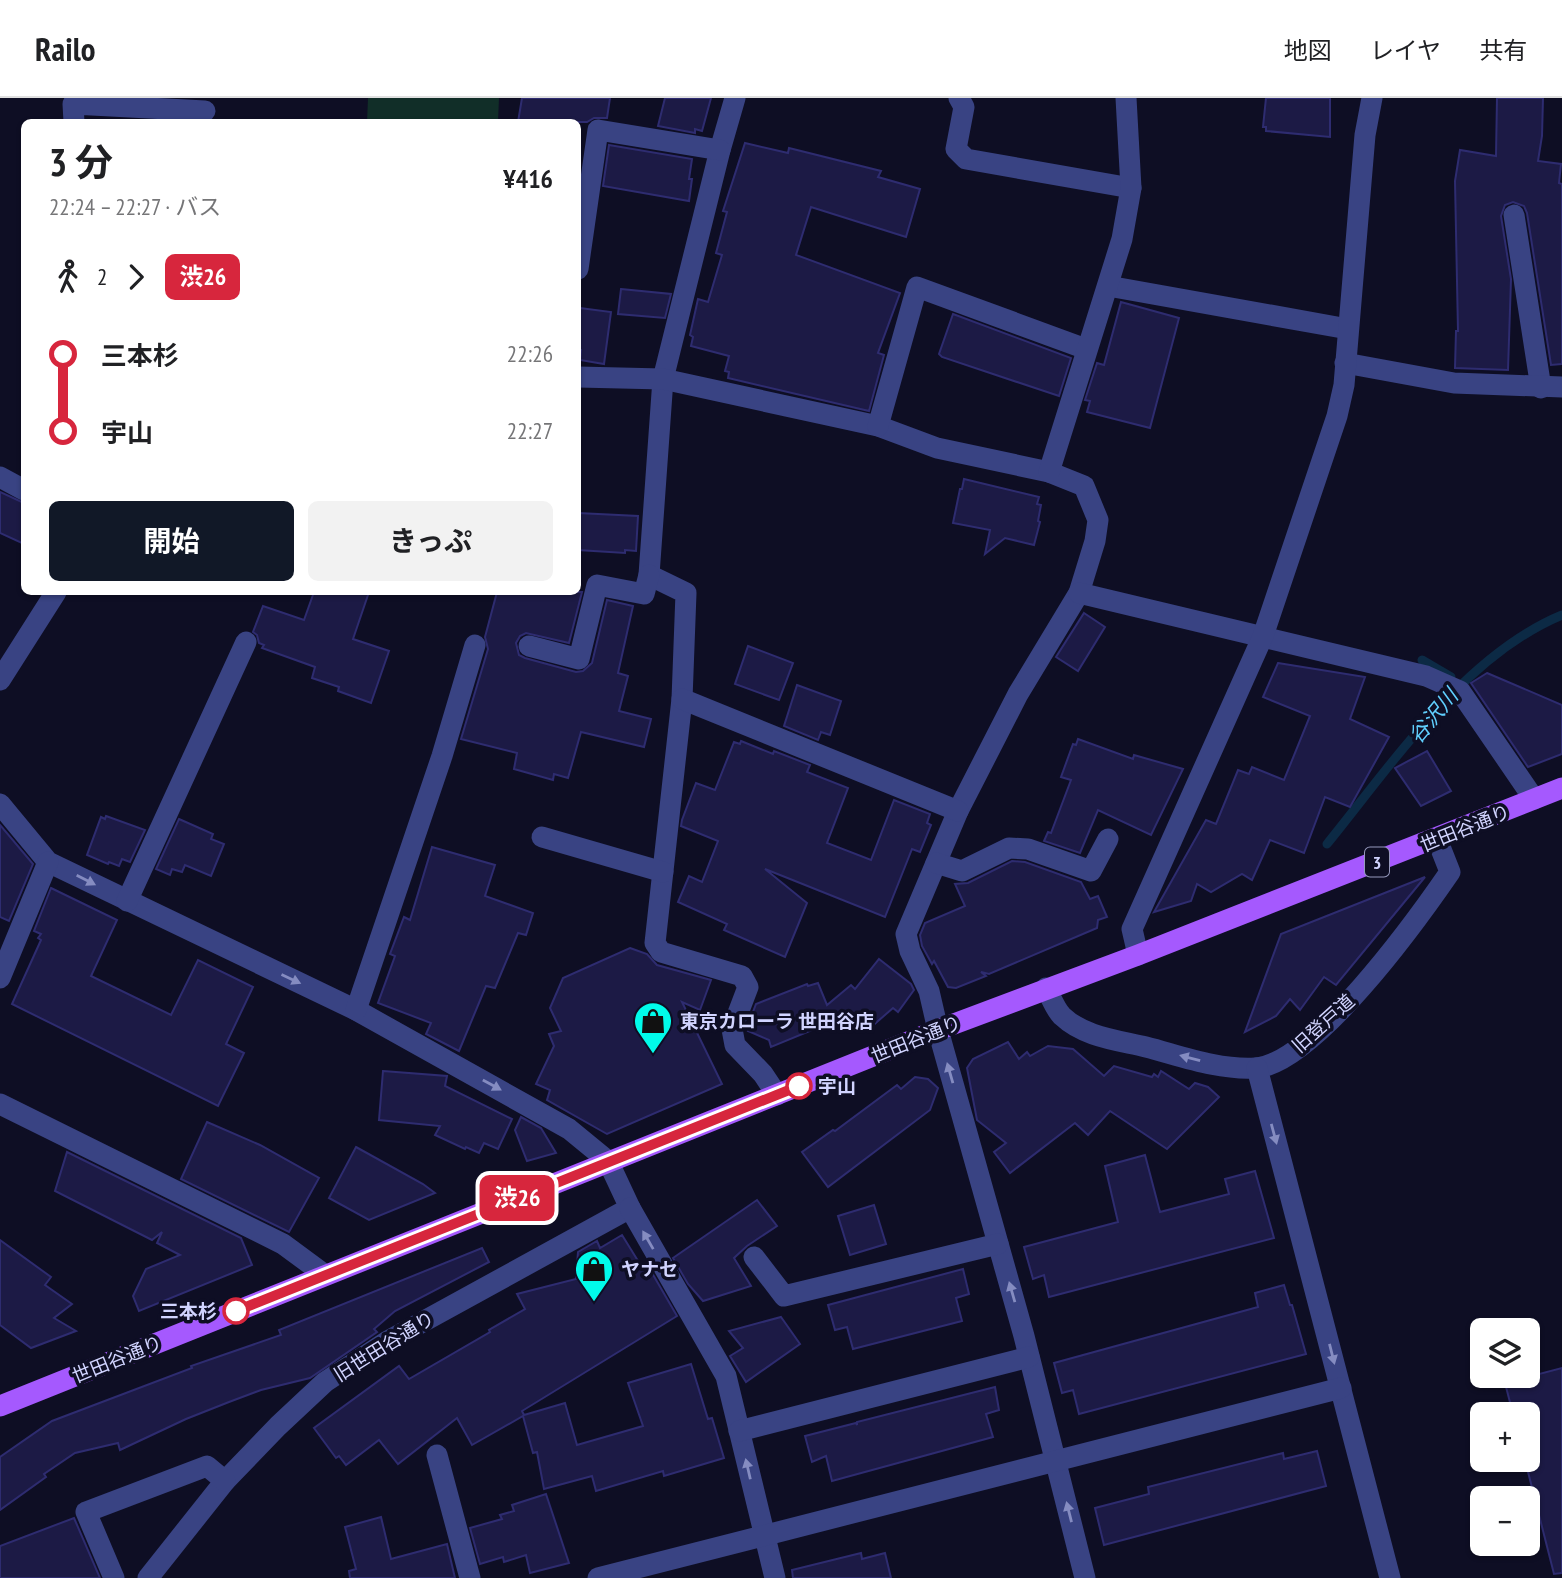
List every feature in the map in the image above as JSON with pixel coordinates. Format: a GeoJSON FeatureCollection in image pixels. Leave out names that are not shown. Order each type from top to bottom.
{"type":"FeatureCollection","features":[{"type":"Feature","properties":{"kind":"main road","name":"世田谷通り"},"geometry":{"type":"LineString","coordinates":[[0,1406],[938,1030],[1562,789]]}},
{"type":"Feature","properties":{"kind":"street"},"geometry":{"type":"LineString","coordinates":[[529,646],[579,660],[597,585],[644,594],[649,575],[663,379],[720,150],[736,98]]}},
{"type":"Feature","properties":{"kind":"street"},"geometry":{"type":"LineString","coordinates":[[959,98],[964,107],[956,149],[967,159],[1131,188]]}},
{"type":"Feature","properties":{"kind":"street"},"geometry":{"type":"LineString","coordinates":[[1049,472],[1122,239],[1131,188],[1126,98]]}},
{"type":"Feature","properties":{"kind":"street"},"geometry":{"type":"LineString","coordinates":[[1138,955],[1132,929],[1263,636],[1338,415],[1344,385],[1365,135],[1372,98]]}},
{"type":"Feature","properties":{"kind":"street"},"geometry":{"type":"LineString","coordinates":[[74,119],[73,104],[205,111]]}},
{"type":"Feature","properties":{"kind":"street"},"geometry":{"type":"LineString","coordinates":[[581,248],[598,130],[720,150]]}},
{"type":"Feature","properties":{"kind":"street"},"geometry":{"type":"LineString","coordinates":[[1345,363],[1454,383],[1552,387],[1514,215]]}},
{"type":"Feature","properties":{"kind":"street"},"geometry":{"type":"LineString","coordinates":[[1108,286],[1348,329]]}},
{"type":"Feature","properties":{"kind":"street"},"geometry":{"type":"LineString","coordinates":[[878,426],[917,287],[1086,349]]}},
{"type":"Feature","properties":{"kind":"street"},"geometry":{"type":"LineString","coordinates":[[581,377],[663,379],[878,426],[937,449],[1049,472],[1084,486],[1098,520],[1095,541],[1079,593],[1018,694],[958,811],[906,934],[909,951],[929,991],[1029,1357],[1085,1578]]}},
{"type":"Feature","properties":{"kind":"street"},"geometry":{"type":"LineString","coordinates":[[0,477],[21,488]]}},
{"type":"Feature","properties":{"kind":"street"},"geometry":{"type":"LineString","coordinates":[[649,575],[686,593],[681,699],[655,943],[661,952],[742,976],[748,987],[732,1029],[735,1045],[763,1074],[776,1095]]}},
{"type":"Feature","properties":{"kind":"street"},"geometry":{"type":"LineString","coordinates":[[1079,593],[1426,676],[1460,691],[1534,799]]}},
{"type":"Feature","properties":{"kind":"street"},"geometry":{"type":"LineString","coordinates":[[0,680],[55,595]]}},
{"type":"Feature","properties":{"kind":"street"},"geometry":{"type":"LineString","coordinates":[[127,901],[246,642]]}},
{"type":"Feature","properties":{"kind":"street"},"geometry":{"type":"LineString","coordinates":[[356,1010],[442,756],[475,645]]}},
{"type":"Feature","properties":{"kind":"street"},"geometry":{"type":"LineString","coordinates":[[681,699],[958,811]]}},
{"type":"Feature","properties":{"kind":"street"},"geometry":{"type":"LineString","coordinates":[[0,804],[48,862],[356,1010],[569,1129],[608,1161],[630,1208],[726,1376],[775,1578]]}},
{"type":"Feature","properties":{"kind":"street"},"geometry":{"type":"LineString","coordinates":[[542,837],[663,872]]}},
{"type":"Feature","properties":{"kind":"street"},"geometry":{"type":"LineString","coordinates":[[936,863],[962,870],[1009,848],[1028,849],[1091,872],[1108,839]]}},
{"type":"Feature","properties":{"kind":"street","name":"旧登戸道"},"geometry":{"type":"LineString","coordinates":[[1046,988],[1061,1014],[1082,1031],[1217,1066],[1257,1068],[1290,1054],[1347,1005],[1417,921],[1450,872],[1437,839]]}},
{"type":"Feature","properties":{"kind":"street"},"geometry":{"type":"LineString","coordinates":[[0,978],[48,862]]}},
{"type":"Feature","properties":{"kind":"street"},"geometry":{"type":"LineString","coordinates":[[1257,1068],[1390,1578]]}},
{"type":"Feature","properties":{"kind":"street"},"geometry":{"type":"LineString","coordinates":[[0,1104],[283,1244],[325,1275]]}},
{"type":"Feature","properties":{"kind":"street","name":"旧世田谷通り"},"geometry":{"type":"LineString","coordinates":[[148,1578],[225,1481],[278,1426],[326,1382],[432,1316],[630,1208]]}},
{"type":"Feature","properties":{"kind":"street"},"geometry":{"type":"LineString","coordinates":[[754,1257],[784,1296],[998,1244]]}},
{"type":"Feature","properties":{"kind":"street"},"geometry":{"type":"LineString","coordinates":[[739,1432],[1029,1357]]}},
{"type":"Feature","properties":{"kind":"street"},"geometry":{"type":"LineString","coordinates":[[598,1578],[1340,1388]]}},
{"type":"Feature","properties":{"kind":"street"},"geometry":{"type":"LineString","coordinates":[[437,1455],[470,1578]]}},
{"type":"Feature","properties":{"kind":"street"},"geometry":{"type":"LineString","coordinates":[[114,1578],[86,1511],[207,1466],[225,1481]]}},
{"type":"Feature","properties":{"kind":"green space"},"geometry":{"type":"Polygon","coordinates":[[[368,98],[499,98],[498,119],[367,119],[368,98]]]}},
{"type":"Feature","properties":{"kind":"building"},"geometry":{"type":"Polygon","coordinates":[[[522,98],[610,98],[607,118],[594,118],[587,122],[581,122],[581,119],[518,119],[522,98]]]}},
{"type":"Feature","properties":{"kind":"building"},"geometry":{"type":"Polygon","coordinates":[[[665,98],[711,98],[702,131],[695,129],[695,133],[658,126],[665,98]]]}},
{"type":"Feature","properties":{"kind":"building"},"geometry":{"type":"Polygon","coordinates":[[[1266,98],[1330,98],[1330,137],[1266,131],[1266,127],[1263,127],[1266,98]]]}},
{"type":"Feature","properties":{"kind":"building"},"geometry":{"type":"Polygon","coordinates":[[[1497,98],[1543,98],[1538,161],[1561,164],[1562,364],[1551,365],[1527,213],[1524,206],[1513,202],[1505,205],[1501,216],[1511,279],[1508,370],[1455,368],[1458,331],[1455,181],[1460,150],[1496,156],[1497,98]]]}},
{"type":"Feature","properties":{"kind":"building"},"geometry":{"type":"Polygon","coordinates":[[[745,143],[788,153],[789,148],[881,171],[878,177],[920,189],[906,237],[811,207],[796,255],[900,293],[878,353],[884,355],[869,411],[728,378],[729,372],[725,371],[729,356],[691,346],[693,337],[690,335],[698,299],[708,302],[722,255],[716,253],[727,212],[723,211],[745,143]]]}},
{"type":"Feature","properties":{"kind":"building"},"geometry":{"type":"Polygon","coordinates":[[[609,145],[692,159],[689,201],[603,186],[609,145]]]}},
{"type":"Feature","properties":{"kind":"building"},"geometry":{"type":"Polygon","coordinates":[[[621,289],[671,294],[665,318],[618,314],[621,289]]]}},
{"type":"Feature","properties":{"kind":"building"},"geometry":{"type":"Polygon","coordinates":[[[1121,302],[1179,318],[1150,428],[1087,412],[1090,401],[1085,400],[1097,363],[1104,365],[1121,302]]]}},
{"type":"Feature","properties":{"kind":"building"},"geometry":{"type":"Polygon","coordinates":[[[581,308],[611,312],[604,364],[581,360],[581,308]]]}},
{"type":"Feature","properties":{"kind":"building"},"geometry":{"type":"Polygon","coordinates":[[[953,314],[1071,358],[1059,396],[942,357],[939,354],[953,314]]]}},
{"type":"Feature","properties":{"kind":"building"},"geometry":{"type":"Polygon","coordinates":[[[964,479],[1039,497],[1037,504],[1041,505],[1040,522],[1034,545],[1005,538],[985,554],[990,530],[953,523],[964,479]]]}},
{"type":"Feature","properties":{"kind":"building"},"geometry":{"type":"Polygon","coordinates":[[[0,492],[21,502],[21,543],[0,533],[0,492]]]}},
{"type":"Feature","properties":{"kind":"building"},"geometry":{"type":"Polygon","coordinates":[[[581,513],[638,516],[636,551],[625,550],[625,553],[581,550],[581,513]]]}},
{"type":"Feature","properties":{"kind":"building"},"geometry":{"type":"Polygon","coordinates":[[[582,592],[569,643],[526,633],[520,636],[516,643],[519,655],[525,658],[576,672],[583,671],[592,663],[607,600],[633,606],[618,673],[628,676],[619,711],[651,719],[644,747],[581,732],[568,778],[554,774],[553,780],[514,769],[517,753],[461,739],[488,649],[485,637],[496,595],[581,595],[582,592]]]}},
{"type":"Feature","properties":{"kind":"building"},"geometry":{"type":"Polygon","coordinates":[[[313,595],[368,595],[353,639],[389,651],[371,703],[338,691],[339,687],[312,678],[315,667],[262,648],[264,645],[259,643],[253,632],[263,606],[304,620],[313,595]]]}},
{"type":"Feature","properties":{"kind":"building"},"geometry":{"type":"Polygon","coordinates":[[[1084,613],[1105,627],[1078,671],[1056,657],[1084,613]]]}},
{"type":"Feature","properties":{"kind":"building"},"geometry":{"type":"Polygon","coordinates":[[[748,646],[793,663],[779,700],[735,684],[748,646]]]}},
{"type":"Feature","properties":{"kind":"building"},"geometry":{"type":"Polygon","coordinates":[[[1278,663],[1365,677],[1350,719],[1389,737],[1350,807],[1325,797],[1304,853],[1270,840],[1252,880],[1242,874],[1211,892],[1197,884],[1191,901],[1154,912],[1206,820],[1216,824],[1238,770],[1249,774],[1252,767],[1284,780],[1310,716],[1263,697],[1278,663]]]}},
{"type":"Feature","properties":{"kind":"building"},"geometry":{"type":"Polygon","coordinates":[[[1487,673],[1562,705],[1562,754],[1528,767],[1471,683],[1487,673]]]}},
{"type":"Feature","properties":{"kind":"building"},"geometry":{"type":"Polygon","coordinates":[[[797,685],[841,701],[830,735],[821,732],[818,740],[784,726],[797,685]]]}},
{"type":"Feature","properties":{"kind":"building"},"geometry":{"type":"Polygon","coordinates":[[[1078,739],[1133,759],[1134,755],[1183,769],[1151,835],[1098,810],[1080,853],[1044,841],[1048,832],[1051,833],[1071,780],[1061,777],[1073,744],[1076,745],[1078,739]]]}},
{"type":"Feature","properties":{"kind":"building"},"geometry":{"type":"Polygon","coordinates":[[[741,741],[810,765],[807,772],[848,788],[827,843],[871,860],[894,800],[930,814],[927,823],[931,825],[920,852],[912,849],[885,917],[765,869],[807,903],[785,957],[724,930],[727,924],[678,902],[689,876],[702,882],[718,841],[681,826],[696,783],[715,790],[734,742],[740,744],[741,741]]]}},
{"type":"Feature","properties":{"kind":"building"},"geometry":{"type":"Polygon","coordinates":[[[1427,751],[1451,791],[1421,806],[1395,768],[1427,751]]]}},
{"type":"Feature","properties":{"kind":"building"},"geometry":{"type":"Polygon","coordinates":[[[106,816],[145,830],[130,862],[122,859],[119,866],[87,855],[101,817],[105,819],[106,816]]]}},
{"type":"Feature","properties":{"kind":"building"},"geometry":{"type":"Polygon","coordinates":[[[179,819],[213,834],[211,839],[224,844],[211,876],[185,865],[182,872],[172,869],[170,875],[156,869],[179,819]]]}},
{"type":"Feature","properties":{"kind":"building"},"geometry":{"type":"Polygon","coordinates":[[[0,825],[33,864],[9,921],[0,917],[0,825]]]}},
{"type":"Feature","properties":{"kind":"building"},"geometry":{"type":"Polygon","coordinates":[[[432,847],[495,865],[485,896],[533,913],[526,935],[518,933],[495,988],[486,986],[459,1051],[426,1034],[431,1023],[378,1003],[395,956],[390,954],[404,917],[410,920],[432,847]]]}},
{"type":"Feature","properties":{"kind":"building"},"geometry":{"type":"Polygon","coordinates":[[[1012,861],[1025,862],[1081,882],[1090,899],[1098,896],[1107,917],[1098,920],[1097,928],[989,974],[981,972],[986,976],[956,988],[948,987],[934,961],[932,964],[922,946],[920,935],[925,923],[965,906],[955,884],[968,883],[1012,861]]]}},
{"type":"Feature","properties":{"kind":"building"},"geometry":{"type":"Polygon","coordinates":[[[1425,877],[1336,985],[1324,977],[1300,1010],[1290,999],[1276,1016],[1245,1032],[1281,934],[1425,877]]]}},
{"type":"Feature","properties":{"kind":"building"},"geometry":{"type":"Polygon","coordinates":[[[51,888],[117,920],[91,976],[171,1015],[198,960],[253,987],[226,1044],[244,1053],[218,1106],[12,1004],[41,940],[38,938],[41,934],[34,931],[51,888]]]}},
{"type":"Feature","properties":{"kind":"building"},"geometry":{"type":"Polygon","coordinates":[[[630,948],[647,954],[657,965],[711,980],[700,1010],[682,1002],[722,1084],[607,1134],[547,1100],[550,1090],[536,1084],[554,1046],[549,1034],[561,1031],[550,1008],[563,978],[630,948]]]}},
{"type":"Feature","properties":{"kind":"building"},"geometry":{"type":"Polygon","coordinates":[[[879,959],[911,984],[914,990],[898,1012],[893,1008],[870,1028],[856,1012],[771,1047],[769,1040],[748,1031],[756,1004],[807,984],[818,983],[827,1005],[851,985],[855,989],[879,959]]]}},
{"type":"Feature","properties":{"kind":"building"},"geometry":{"type":"Polygon","coordinates":[[[1008,1042],[1019,1059],[1027,1052],[1030,1056],[1048,1046],[1073,1049],[1104,1076],[1114,1066],[1152,1077],[1154,1074],[1158,1077],[1161,1071],[1189,1089],[1195,1083],[1208,1087],[1219,1097],[1167,1149],[1110,1111],[1088,1135],[1075,1123],[1010,1173],[994,1152],[1006,1143],[977,1120],[967,1068],[973,1059],[1008,1042]]]}},
{"type":"Feature","properties":{"kind":"building"},"geometry":{"type":"Polygon","coordinates":[[[383,1071],[447,1076],[445,1086],[512,1119],[498,1149],[484,1143],[479,1153],[466,1147],[465,1149],[435,1135],[440,1126],[379,1120],[383,1071]]]}},
{"type":"Feature","properties":{"kind":"building"},"geometry":{"type":"Polygon","coordinates":[[[915,1077],[928,1079],[938,1088],[930,1110],[828,1187],[802,1152],[897,1085],[901,1089],[915,1077]]]}},
{"type":"Feature","properties":{"kind":"building"},"geometry":{"type":"Polygon","coordinates":[[[521,1117],[541,1128],[556,1153],[527,1161],[515,1130],[521,1117]]]}},
{"type":"Feature","properties":{"kind":"building"},"geometry":{"type":"Polygon","coordinates":[[[207,1122],[260,1145],[319,1178],[289,1232],[181,1179],[207,1122]]]}},
{"type":"Feature","properties":{"kind":"building"},"geometry":{"type":"Polygon","coordinates":[[[356,1147],[435,1193],[369,1220],[329,1198],[356,1147]]]}},
{"type":"Feature","properties":{"kind":"building"},"geometry":{"type":"Polygon","coordinates":[[[67,1152],[241,1238],[252,1265],[139,1311],[133,1296],[146,1269],[180,1255],[157,1243],[162,1232],[152,1240],[55,1191],[67,1152]]]}},
{"type":"Feature","properties":{"kind":"building"},"geometry":{"type":"Polygon","coordinates":[[[1145,1155],[1160,1212],[1229,1194],[1225,1179],[1255,1171],[1274,1238],[1049,1297],[1044,1275],[1033,1279],[1024,1247],[1118,1222],[1105,1166],[1145,1155]]]}},
{"type":"Feature","properties":{"kind":"building"},"geometry":{"type":"Polygon","coordinates":[[[757,1200],[777,1226],[734,1258],[751,1286],[703,1301],[688,1284],[673,1258],[757,1200]]]}},
{"type":"Feature","properties":{"kind":"building"},"geometry":{"type":"Polygon","coordinates":[[[874,1205],[886,1244],[850,1255],[838,1216],[874,1205]]]}},
{"type":"Feature","properties":{"kind":"building"},"geometry":{"type":"Polygon","coordinates":[[[622,1235],[648,1277],[652,1273],[677,1316],[522,1411],[524,1415],[565,1403],[577,1445],[643,1426],[628,1383],[691,1364],[708,1419],[712,1418],[724,1458],[664,1476],[663,1471],[596,1491],[592,1476],[544,1489],[537,1452],[533,1453],[523,1416],[472,1445],[457,1418],[398,1464],[379,1440],[346,1465],[339,1456],[336,1458],[314,1428],[399,1366],[409,1379],[525,1309],[517,1294],[576,1279],[578,1252],[597,1241],[600,1248],[622,1235]]]}},
{"type":"Feature","properties":{"kind":"building"},"geometry":{"type":"Polygon","coordinates":[[[0,1240],[51,1277],[45,1285],[72,1304],[54,1318],[76,1331],[31,1348],[0,1325],[0,1240]]]}},
{"type":"Feature","properties":{"kind":"building"},"geometry":{"type":"Polygon","coordinates":[[[482,1248],[489,1262],[395,1311],[374,1329],[377,1332],[310,1378],[261,1390],[229,1402],[120,1450],[118,1443],[75,1453],[0,1510],[0,1457],[52,1421],[192,1368],[191,1366],[281,1335],[279,1330],[482,1248]]]}},
{"type":"Feature","properties":{"kind":"building"},"geometry":{"type":"Polygon","coordinates":[[[963,1269],[969,1294],[956,1298],[962,1321],[853,1349],[847,1327],[835,1330],[828,1305],[963,1269]]]}},
{"type":"Feature","properties":{"kind":"building"},"geometry":{"type":"Polygon","coordinates":[[[1284,1285],[1306,1354],[1079,1414],[1073,1390],[1062,1393],[1054,1363],[1258,1307],[1255,1293],[1284,1285]]]}},
{"type":"Feature","properties":{"kind":"building"},"geometry":{"type":"Polygon","coordinates":[[[781,1317],[800,1344],[746,1382],[730,1356],[743,1348],[729,1331],[781,1317]]]}},
{"type":"Feature","properties":{"kind":"building"},"geometry":{"type":"Polygon","coordinates":[[[1562,1368],[1562,1573],[1554,1574],[1540,1519],[1540,1486],[1532,1486],[1528,1472],[1540,1472],[1540,1402],[1510,1402],[1506,1388],[1540,1388],[1540,1374],[1562,1368]]]}},
{"type":"Feature","properties":{"kind":"building"},"geometry":{"type":"Polygon","coordinates":[[[995,1387],[999,1410],[986,1414],[993,1437],[832,1481],[826,1456],[812,1462],[805,1436],[856,1423],[857,1425],[857,1422],[995,1387]]]}},
{"type":"Feature","properties":{"kind":"building"},"geometry":{"type":"Polygon","coordinates":[[[1317,1451],[1326,1486],[1104,1545],[1095,1508],[1149,1494],[1148,1487],[1283,1453],[1284,1459],[1317,1451]]]}},
{"type":"Feature","properties":{"kind":"building"},"geometry":{"type":"Polygon","coordinates":[[[546,1494],[569,1563],[530,1573],[526,1555],[504,1562],[503,1557],[480,1564],[470,1528],[502,1519],[500,1515],[514,1511],[512,1505],[546,1494]]]}},
{"type":"Feature","properties":{"kind":"building"},"geometry":{"type":"Polygon","coordinates":[[[381,1517],[391,1559],[447,1544],[455,1578],[350,1578],[349,1571],[356,1569],[345,1527],[381,1517]]]}},
{"type":"Feature","properties":{"kind":"building"},"geometry":{"type":"Polygon","coordinates":[[[74,1518],[100,1578],[0,1578],[0,1546],[74,1518]]]}},
{"type":"Feature","properties":{"kind":"building"},"geometry":{"type":"Polygon","coordinates":[[[861,1553],[862,1559],[885,1553],[891,1578],[793,1578],[792,1570],[861,1553]]]}},
{"type":"Feature","properties":{"kind":"waterway","name":"谷沢川"},"geometry":{"type":"LineString","coordinates":[[1327,844],[1404,747],[1462,684],[1494,656],[1527,633],[1562,615]]}},
{"type":"Feature","properties":{"kind":"waterway"},"geometry":{"type":"LineString","coordinates":[[1422,660],[1451,677]]}},
{"type":"Feature","properties":{"kind":"bus line","name":"渋26"},"geometry":{"type":"LineString","coordinates":[[236,1311],[799,1086]]}},
{"type":"Feature","properties":{"kind":"place","name":"東京カローラ 世田谷店"},"geometry":{"type":"Point","coordinates":[653,1055]}},
{"type":"Feature","properties":{"kind":"place","name":"宇山"},"geometry":{"type":"Point","coordinates":[799,1086]}},
{"type":"Feature","properties":{"kind":"place","name":"ヤナセ"},"geometry":{"type":"Point","coordinates":[594,1303]}},
{"type":"Feature","properties":{"kind":"place","name":"三本杉"},"geometry":{"type":"Point","coordinates":[236,1311]}}]}
